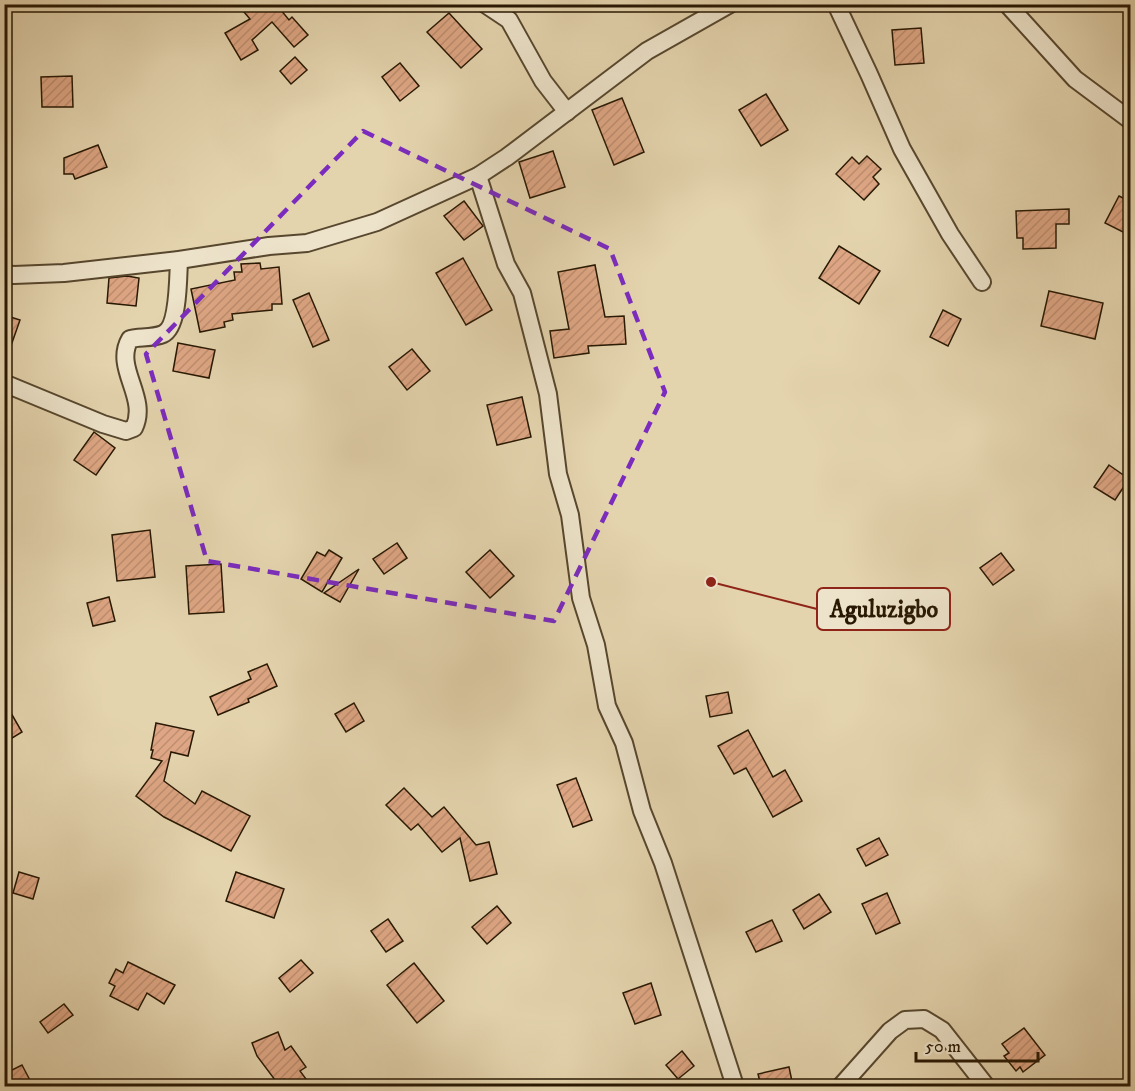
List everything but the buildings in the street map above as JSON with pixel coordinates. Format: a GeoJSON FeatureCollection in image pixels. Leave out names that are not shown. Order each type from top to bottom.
{"type":"FeatureCollection","features":[{"type":"Feature","properties":{"kind":"street"},"geometry":{"type":"LineString","coordinates":[[485,4],[509,20],[543,81],[567,112]]}},
{"type":"Feature","properties":{"kind":"street"},"geometry":{"type":"LineString","coordinates":[[4,274],[64,273],[179,260],[317,240],[377,222],[478,177],[647,51],[730,4]]}},
{"type":"Feature","properties":{"kind":"street"},"geometry":{"type":"LineString","coordinates":[[836,4],[902,149],[950,234],[982,282]]}},
{"type":"Feature","properties":{"kind":"street"},"geometry":{"type":"LineString","coordinates":[[1006,4],[1075,79],[1131,120]]}},
{"type":"Feature","properties":{"kind":"street"},"geometry":{"type":"LineString","coordinates":[[478,177],[506,264],[522,293],[548,394],[558,474],[570,515],[581,598],[596,645],[607,706],[624,742],[642,811],[663,863],[735,1086]]}},
{"type":"Feature","properties":{"kind":"street"},"geometry":{"type":"LineString","coordinates":[[6,384],[103,424],[126,431],[134,428],[139,417],[137,401],[127,368],[126,346],[130,339],[164,334],[171,327],[177,303],[179,260]]}},
{"type":"Feature","properties":{"kind":"street"},"geometry":{"type":"LineString","coordinates":[[841,1086],[890,1031],[905,1020],[924,1019],[942,1030],[986,1086]]}},
{"type":"Feature","properties":{"kind":"highlighted area"},"geometry":{"type":"Polygon","coordinates":[[[363,131],[610,249],[665,392],[554,621],[207,561],[146,354],[363,131]]]}},
{"type":"Feature","properties":{"kind":"place","name":"Aguluzigbo"},"geometry":{"type":"Point","coordinates":[711,582]}}]}
